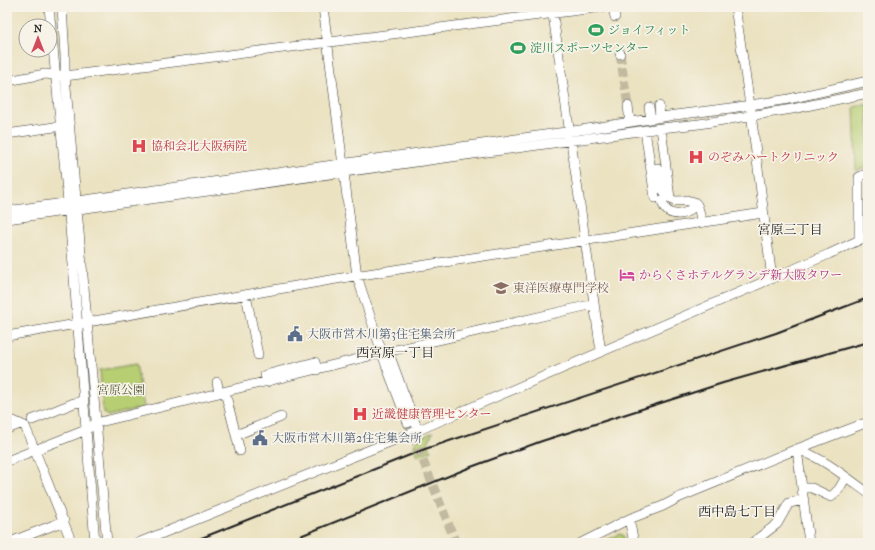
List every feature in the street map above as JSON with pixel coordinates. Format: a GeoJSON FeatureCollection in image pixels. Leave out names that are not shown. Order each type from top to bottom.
{"type":"FeatureCollection","features":[{"type":"Feature","properties":{"kind":"street"},"geometry":{"type":"LineString","coordinates":[[49,7],[53,61],[60,76],[86,322],[107,543]]}},
{"type":"Feature","properties":{"kind":"street"},"geometry":{"type":"LineString","coordinates":[[62,7],[65,56],[60,76],[61,126],[73,206],[76,323],[95,543]]}},
{"type":"Feature","properties":{"kind":"street"},"geometry":{"type":"LineString","coordinates":[[323,7],[357,276],[394,388],[408,423]]}},
{"type":"Feature","properties":{"kind":"street"},"geometry":{"type":"LineString","coordinates":[[7,81],[45,74],[60,76],[327,43],[552,10],[603,7]]}},
{"type":"Feature","properties":{"kind":"street"},"geometry":{"type":"LineString","coordinates":[[613,7],[615,17]]}},
{"type":"Feature","properties":{"kind":"street"},"geometry":{"type":"LineString","coordinates":[[735,7],[750,105],[762,213],[772,279]]}},
{"type":"Feature","properties":{"kind":"street"},"geometry":{"type":"LineString","coordinates":[[552,10],[602,351]]}},
{"type":"Feature","properties":{"kind":"street"},"geometry":{"type":"LineString","coordinates":[[570,136],[630,122],[750,105],[868,81]]}},
{"type":"Feature","properties":{"kind":"street"},"geometry":{"type":"LineString","coordinates":[[7,219],[73,206],[570,136],[699,124],[792,109],[868,93]]}},
{"type":"Feature","properties":{"kind":"street"},"geometry":{"type":"LineString","coordinates":[[628,106],[630,122]]}},
{"type":"Feature","properties":{"kind":"street"},"geometry":{"type":"LineString","coordinates":[[654,106],[656,118]]}},
{"type":"Feature","properties":{"kind":"street"},"geometry":{"type":"LineString","coordinates":[[7,134],[61,126]]}},
{"type":"Feature","properties":{"kind":"street"},"geometry":{"type":"LineString","coordinates":[[661,128],[663,199]]}},
{"type":"Feature","properties":{"kind":"street"},"geometry":{"type":"LineString","coordinates":[[645,130],[663,199]]}},
{"type":"Feature","properties":{"kind":"street"},"geometry":{"type":"LineString","coordinates":[[655,155],[663,199]]}},
{"type":"Feature","properties":{"kind":"street"},"geometry":{"type":"LineString","coordinates":[[859,240],[859,177],[868,173]]}},
{"type":"Feature","properties":{"kind":"street"},"geometry":{"type":"LineString","coordinates":[[663,199],[674,201],[693,201],[697,204],[699,209],[701,222]]}},
{"type":"Feature","properties":{"kind":"street"},"geometry":{"type":"LineString","coordinates":[[7,211],[73,206]]}},
{"type":"Feature","properties":{"kind":"street"},"geometry":{"type":"LineString","coordinates":[[7,336],[357,276],[762,213]]}},
{"type":"Feature","properties":{"kind":"street"},"geometry":{"type":"LineString","coordinates":[[138,543],[407,435],[772,279],[868,236]]}},
{"type":"Feature","properties":{"kind":"street"},"geometry":{"type":"LineString","coordinates":[[246,295],[258,355]]}},
{"type":"Feature","properties":{"kind":"street"},"geometry":{"type":"LineString","coordinates":[[7,461],[86,430],[96,423],[318,370],[382,353],[594,304]]}},
{"type":"Feature","properties":{"kind":"street"},"geometry":{"type":"LineString","coordinates":[[382,353],[391,358],[418,430]]}},
{"type":"Feature","properties":{"kind":"street"},"geometry":{"type":"LineString","coordinates":[[382,353],[381,366],[407,435]]}},
{"type":"Feature","properties":{"kind":"street"},"geometry":{"type":"LineString","coordinates":[[217,382],[222,392],[240,451]]}},
{"type":"Feature","properties":{"kind":"street"},"geometry":{"type":"LineString","coordinates":[[32,420],[74,403],[83,402]]}},
{"type":"Feature","properties":{"kind":"street"},"geometry":{"type":"LineString","coordinates":[[236,435],[281,417]]}},
{"type":"Feature","properties":{"kind":"street"},"geometry":{"type":"LineString","coordinates":[[7,418],[25,426],[72,543]]}},
{"type":"Feature","properties":{"kind":"street"},"geometry":{"type":"LineString","coordinates":[[581,543],[628,519],[663,506],[680,497],[868,422]]}},
{"type":"Feature","properties":{"kind":"street"},"geometry":{"type":"LineString","coordinates":[[7,429],[20,424]]}},
{"type":"Feature","properties":{"kind":"street"},"geometry":{"type":"LineString","coordinates":[[798,449],[808,453],[868,493]]}},
{"type":"Feature","properties":{"kind":"street"},"geometry":{"type":"LineString","coordinates":[[798,449],[809,543]]}},
{"type":"Feature","properties":{"kind":"street"},"geometry":{"type":"LineString","coordinates":[[802,488],[812,488],[831,497],[839,489],[846,477]]}},
{"type":"Feature","properties":{"kind":"street"},"geometry":{"type":"LineString","coordinates":[[752,543],[777,524],[789,503],[804,500]]}},
{"type":"Feature","properties":{"kind":"street"},"geometry":{"type":"LineString","coordinates":[[628,519],[634,543]]}},
{"type":"Feature","properties":{"kind":"street"},"geometry":{"type":"LineString","coordinates":[[8,543],[64,521]]}},
{"type":"Feature","properties":{"kind":"green space"},"geometry":{"type":"Polygon","coordinates":[[[868,104],[868,166],[856,171],[854,107],[868,104]]]}},
{"type":"Feature","properties":{"kind":"green space","name":"宮原公園"},"geometry":{"type":"Polygon","coordinates":[[[136,364],[144,407],[108,416],[103,413],[100,370],[136,364]]]}},
{"type":"Feature","properties":{"kind":"green space"},"geometry":{"type":"Polygon","coordinates":[[[433,432],[428,443],[431,451],[418,456],[414,446],[417,439],[433,432]]]}},
{"type":"Feature","properties":{"kind":"green space"},"geometry":{"type":"Polygon","coordinates":[[[619,534],[623,535],[625,543],[602,543],[619,534]]]}},
{"type":"Feature","properties":{"kind":"tunnel"},"geometry":{"type":"LineString","coordinates":[[620,54],[628,106]]}},
{"type":"Feature","properties":{"kind":"tunnel"},"geometry":{"type":"LineString","coordinates":[[408,423],[456,543]]}},
{"type":"Feature","properties":{"kind":"railway"},"geometry":{"type":"LineString","coordinates":[[189,543],[425,449],[776,333],[868,298]]}},
{"type":"Feature","properties":{"kind":"railway"},"geometry":{"type":"LineString","coordinates":[[283,543],[471,467],[542,441],[723,383],[868,342]]}},
{"type":"Feature","properties":{"kind":"place","name":"ジョイフィット"},"geometry":{"type":"Point","coordinates":[596,30]}},
{"type":"Feature","properties":{"kind":"place","name":"淀川スポーツセンター"},"geometry":{"type":"Point","coordinates":[518,48]}},
{"type":"Feature","properties":{"kind":"place","name":"協和会北大阪病院"},"geometry":{"type":"Point","coordinates":[139,146]}},
{"type":"Feature","properties":{"kind":"place","name":"のぞみハートクリニック"},"geometry":{"type":"Point","coordinates":[696,157]}},
{"type":"Feature","properties":{"kind":"place","name":"からくさホテルグランデ新大阪タワー"},"geometry":{"type":"Point","coordinates":[627,275]}},
{"type":"Feature","properties":{"kind":"place","name":"東洋医療専門学校"},"geometry":{"type":"Point","coordinates":[501,288]}},
{"type":"Feature","properties":{"kind":"place","name":"大阪市営木川第3住宅集会所"},"geometry":{"type":"Point","coordinates":[295,334]}},
{"type":"Feature","properties":{"kind":"place","name":"近畿健康管理センター"},"geometry":{"type":"Point","coordinates":[360,414]}},
{"type":"Feature","properties":{"kind":"place","name":"大阪市営木川第2住宅集会所"},"geometry":{"type":"Point","coordinates":[260,438]}},
{"type":"Feature","properties":{"kind":"district","name":"宮原三丁目"},"geometry":{"type":"Point","coordinates":[790,229]}},
{"type":"Feature","properties":{"kind":"district","name":"西宮原一丁目"},"geometry":{"type":"Point","coordinates":[395,352]}},
{"type":"Feature","properties":{"kind":"district","name":"西中島七丁目"},"geometry":{"type":"Point","coordinates":[737,511]}}]}
